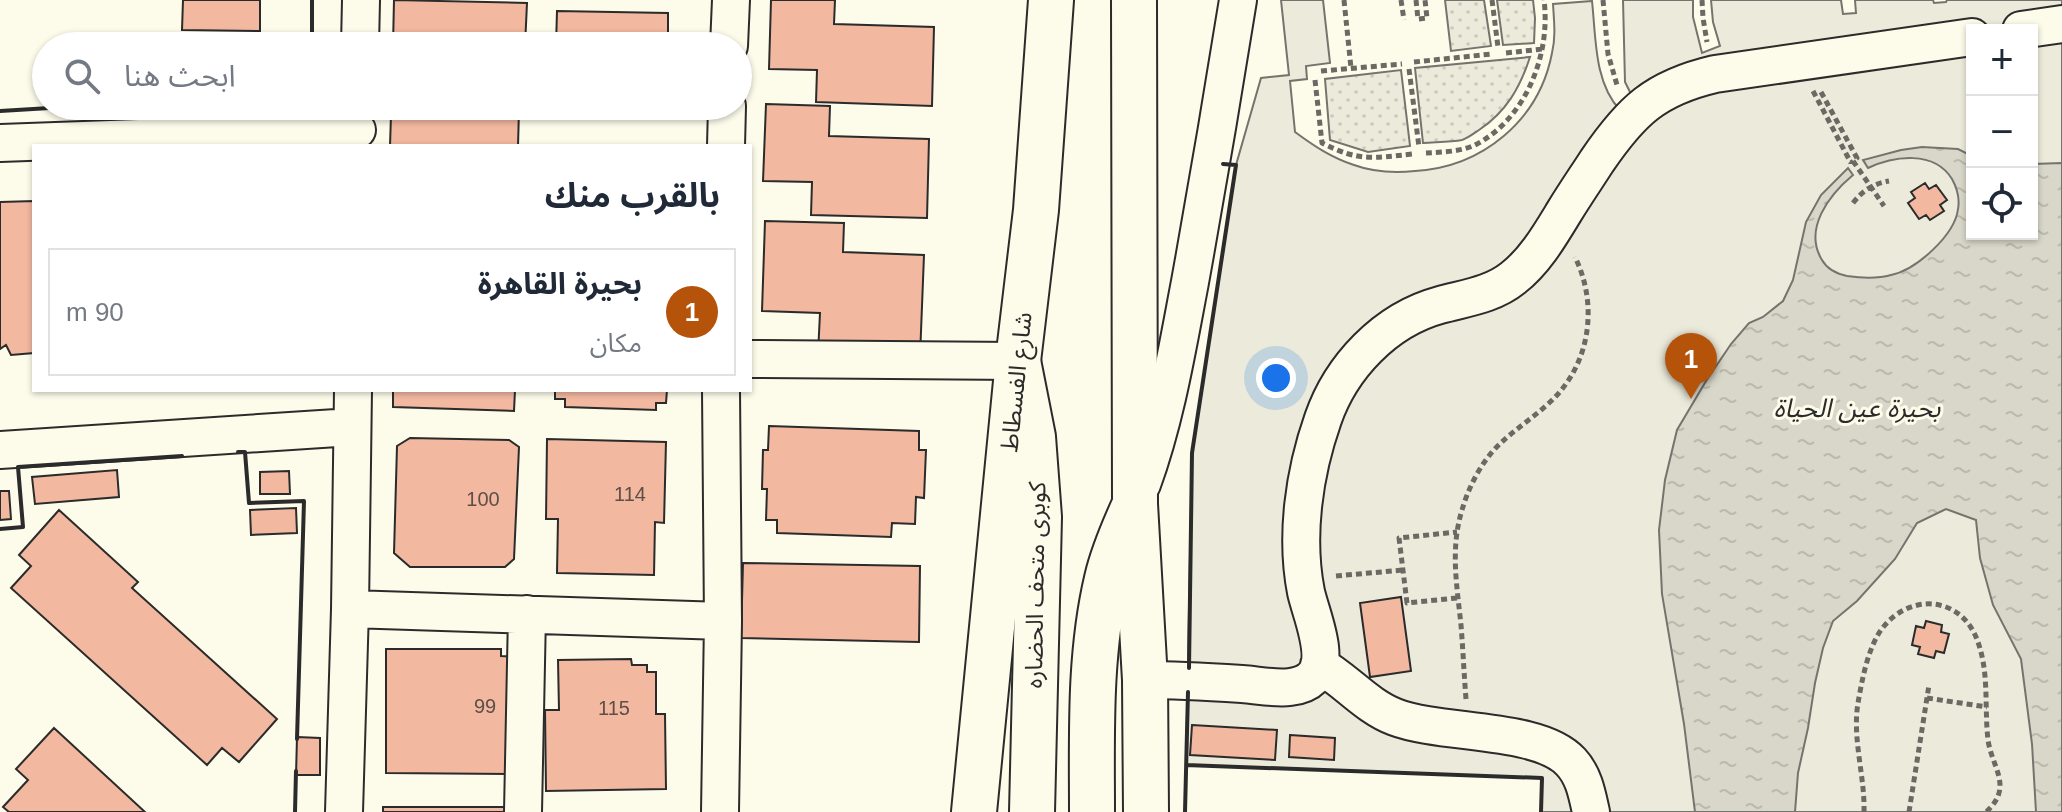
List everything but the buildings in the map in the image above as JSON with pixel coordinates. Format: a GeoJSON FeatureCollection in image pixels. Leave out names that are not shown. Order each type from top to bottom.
{"type":"FeatureCollection","features":[{"type":"Feature","properties":{"kind":"main road","name":"شارع الفسطاط"},"geometry":{"type":"LineString","coordinates":[[974,812],[1018,361],[1036,210],[1051,0]]}},
{"type":"Feature","properties":{"kind":"main road"},"geometry":{"type":"LineString","coordinates":[[1134,0],[1135,504],[1145,680],[1146,812]]}},
{"type":"Feature","properties":{"kind":"main road","name":"كوبرى متحف الحضاره"},"geometry":{"type":"LineString","coordinates":[[1018,361],[1033,437],[1039,517],[1032,812]]}},
{"type":"Feature","properties":{"kind":"main road"},"geometry":{"type":"LineString","coordinates":[[1092,812],[1093,702],[1099,621],[1107,578],[1120,536],[1135,504]]}},
{"type":"Feature","properties":{"kind":"street"},"geometry":{"type":"LineString","coordinates":[[360,32],[361,0]]}},
{"type":"Feature","properties":{"kind":"street"},"geometry":{"type":"LineString","coordinates":[[730,32],[731,0]]}},
{"type":"Feature","properties":{"kind":"street"},"geometry":{"type":"LineString","coordinates":[[1135,504],[1213,0]]}},
{"type":"Feature","properties":{"kind":"street"},"geometry":{"type":"LineString","coordinates":[[1135,504],[1162,421],[1173,373],[1238,0]]}},
{"type":"Feature","properties":{"kind":"street"},"geometry":{"type":"LineString","coordinates":[[2038,28],[2062,24]]}},
{"type":"Feature","properties":{"kind":"street"},"geometry":{"type":"LineString","coordinates":[[1145,680],[1188,680],[1288,688],[1311,680],[1319,671],[1321,643],[1304,579],[1303,523],[1309,469],[1324,416],[1349,370],[1398,323],[1419,312],[1482,294],[1510,281],[1535,257],[1609,144],[1635,112],[1669,89],[1715,74],[1966,38]]}},
{"type":"Feature","properties":{"kind":"street"},"geometry":{"type":"LineString","coordinates":[[726,144],[727,120]]}},
{"type":"Feature","properties":{"kind":"street"},"geometry":{"type":"LineString","coordinates":[[0,143],[357,127]]}},
{"type":"Feature","properties":{"kind":"street"},"geometry":{"type":"LineString","coordinates":[[752,359],[1018,361]]}},
{"type":"Feature","properties":{"kind":"street"},"geometry":{"type":"LineString","coordinates":[[344,812],[353,392]]}},
{"type":"Feature","properties":{"kind":"street"},"geometry":{"type":"LineString","coordinates":[[720,812],[723,621],[721,392]]}},
{"type":"Feature","properties":{"kind":"street"},"geometry":{"type":"LineString","coordinates":[[0,450],[352,427]]}},
{"type":"Feature","properties":{"kind":"street"},"geometry":{"type":"LineString","coordinates":[[350,609],[723,621]]}},
{"type":"Feature","properties":{"kind":"street"},"geometry":{"type":"LineString","coordinates":[[523,812],[527,614]]}},
{"type":"Feature","properties":{"kind":"street"},"geometry":{"type":"LineString","coordinates":[[1319,665],[1370,704],[1393,716],[1421,725],[1528,740],[1552,747],[1571,761],[1584,782],[1591,812]]}},
{"type":"Feature","properties":{"kind":"path"},"geometry":{"type":"LineString","coordinates":[[1344,0],[1351,68]]}},
{"type":"Feature","properties":{"kind":"path"},"geometry":{"type":"LineString","coordinates":[[1401,0],[1404,20]]}},
{"type":"Feature","properties":{"kind":"path"},"geometry":{"type":"LineString","coordinates":[[1416,0],[1418,19],[1427,18],[1425,0]]}},
{"type":"Feature","properties":{"kind":"path"},"geometry":{"type":"LineString","coordinates":[[1492,0],[1498,47]]}},
{"type":"Feature","properties":{"kind":"path"},"geometry":{"type":"LineString","coordinates":[[1426,153],[1459,150],[1474,145],[1491,135],[1522,100],[1534,79],[1543,49],[1544,0]]}},
{"type":"Feature","properties":{"kind":"path"},"geometry":{"type":"LineString","coordinates":[[1603,0],[1613,74],[1620,93],[1635,112]]}},
{"type":"Feature","properties":{"kind":"path"},"geometry":{"type":"LineString","coordinates":[[1701,1],[1715,74]]}},
{"type":"Feature","properties":{"kind":"path"},"geometry":{"type":"LineString","coordinates":[[1506,53],[1543,49]]}},
{"type":"Feature","properties":{"kind":"path"},"geometry":{"type":"LineString","coordinates":[[1414,62],[1492,54]]}},
{"type":"Feature","properties":{"kind":"path"},"geometry":{"type":"LineString","coordinates":[[1321,71],[1402,64]]}},
{"type":"Feature","properties":{"kind":"path"},"geometry":{"type":"LineString","coordinates":[[1409,69],[1419,147]]}},
{"type":"Feature","properties":{"kind":"path"},"geometry":{"type":"LineString","coordinates":[[1315,80],[1322,143],[1344,154],[1368,159],[1413,154]]}},
{"type":"Feature","properties":{"kind":"path"},"geometry":{"type":"LineString","coordinates":[[1819,88],[1857,158],[1853,160],[1851,163],[1814,94],[1819,88]]}},
{"type":"Feature","properties":{"kind":"path"},"geometry":{"type":"LineString","coordinates":[[1853,160],[1884,206]]}},
{"type":"Feature","properties":{"kind":"path"},"geometry":{"type":"LineString","coordinates":[[1853,203],[1871,186],[1889,181]]}},
{"type":"Feature","properties":{"kind":"path"},"geometry":{"type":"LineString","coordinates":[[1468,731],[1455,554],[1462,511],[1469,490],[1485,462],[1507,437],[1564,387],[1583,349],[1588,327],[1589,306],[1585,284],[1557,225]]}},
{"type":"Feature","properties":{"kind":"path"},"geometry":{"type":"LineString","coordinates":[[1457,532],[1399,538],[1407,603],[1457,598]]}},
{"type":"Feature","properties":{"kind":"path"},"geometry":{"type":"LineString","coordinates":[[1304,579],[1403,570]]}},
{"type":"Feature","properties":{"kind":"path"},"geometry":{"type":"LineString","coordinates":[[1864,812],[1857,722],[1858,704],[1871,652],[1890,619],[1922,604],[1936,604],[1955,610],[1967,622],[1981,654],[1985,672],[1988,739],[2000,779],[1997,800],[1986,812]]}},
{"type":"Feature","properties":{"kind":"path"},"geometry":{"type":"LineString","coordinates":[[1909,812],[1929,685]]}},
{"type":"Feature","properties":{"kind":"path"},"geometry":{"type":"LineString","coordinates":[[1927,698],[1987,707]]}},
{"type":"Feature","properties":{"kind":"shaded area"},"geometry":{"type":"Polygon","coordinates":[[[1281,0],[1323,0],[1330,63],[1306,66],[1307,79],[1290,81],[1295,132],[1331,155],[1361,167],[1415,171],[1440,168],[1484,150],[1521,119],[1535,100],[1552,53],[1553,4],[1592,1],[1601,73],[1611,99],[1620,110],[1631,94],[1625,82],[1623,0],[1693,0],[1693,17],[1702,53],[1720,46],[1711,0],[1841,0],[1843,14],[1856,13],[1855,0],[1933,0],[1934,3],[1947,0],[2062,0],[2062,812],[1541,812],[1541,778],[1186,765],[1192,453],[1236,165],[1261,78],[1289,75],[1281,0]]]}},
{"type":"Feature","properties":{"kind":"shaded area"},"geometry":{"type":"Polygon","coordinates":[[[1445,0],[1484,0],[1491,46],[1451,51],[1445,0]]]}},
{"type":"Feature","properties":{"kind":"shaded area"},"geometry":{"type":"Polygon","coordinates":[[[1497,0],[1533,0],[1534,43],[1503,45],[1497,0]]]}},
{"type":"Feature","properties":{"kind":"shaded area"},"geometry":{"type":"Polygon","coordinates":[[[1530,57],[1511,98],[1489,123],[1462,140],[1423,143],[1415,68],[1530,57]]]}},
{"type":"Feature","properties":{"kind":"shaded area"},"geometry":{"type":"Polygon","coordinates":[[[1401,70],[1410,146],[1368,152],[1330,140],[1325,79],[1401,70]]]}},
{"type":"Feature","properties":{"kind":"water","name":"بحيرة عين الحياة"},"geometry":{"type":"Polygon","coordinates":[[[1922,147],[1958,149],[1966,153],[1966,240],[2038,240],[2038,164],[2062,163],[2062,812],[2036,812],[2032,744],[2021,659],[1993,605],[1980,558],[1976,520],[1946,509],[1917,523],[1895,559],[1857,601],[1833,621],[1815,683],[1798,773],[1795,812],[1695,812],[1662,594],[1659,530],[1665,480],[1677,430],[1731,344],[1749,323],[1763,317],[1783,301],[1793,280],[1806,222],[1821,195],[1848,168],[1853,175],[1835,192],[1821,213],[1815,236],[1822,260],[1830,268],[1852,277],[1875,278],[1901,272],[1933,250],[1950,230],[1959,205],[1952,179],[1944,170],[1935,163],[1913,158],[1868,168],[1863,160],[1922,147]]]}},
{"type":"Feature","properties":{"kind":"wall"},"geometry":{"type":"LineString","coordinates":[[312,0],[312,32]]}},
{"type":"Feature","properties":{"kind":"wall"},"geometry":{"type":"LineString","coordinates":[[0,111],[32,109]]}},
{"type":"Feature","properties":{"kind":"wall"},"geometry":{"type":"LineString","coordinates":[[1189,668],[1192,453],[1236,165],[1223,164]]}},
{"type":"Feature","properties":{"kind":"wall"},"geometry":{"type":"LineString","coordinates":[[238,452],[245,452],[249,503],[304,501],[297,739]]}},
{"type":"Feature","properties":{"kind":"wall"},"geometry":{"type":"LineString","coordinates":[[0,529],[23,527],[18,467],[182,456]]}},
{"type":"Feature","properties":{"kind":"wall"},"geometry":{"type":"LineString","coordinates":[[1185,812],[1188,692]]}},
{"type":"Feature","properties":{"kind":"wall"},"geometry":{"type":"LineString","coordinates":[[1186,765],[1542,778],[1541,812]]}},
{"type":"Feature","properties":{"kind":"wall"},"geometry":{"type":"LineString","coordinates":[[295,812],[296,771]]}},
{"type":"Feature","properties":{"kind":"place","name":"بحيرة القاهرة"},"geometry":{"type":"Point","coordinates":[1691,399]}}]}
